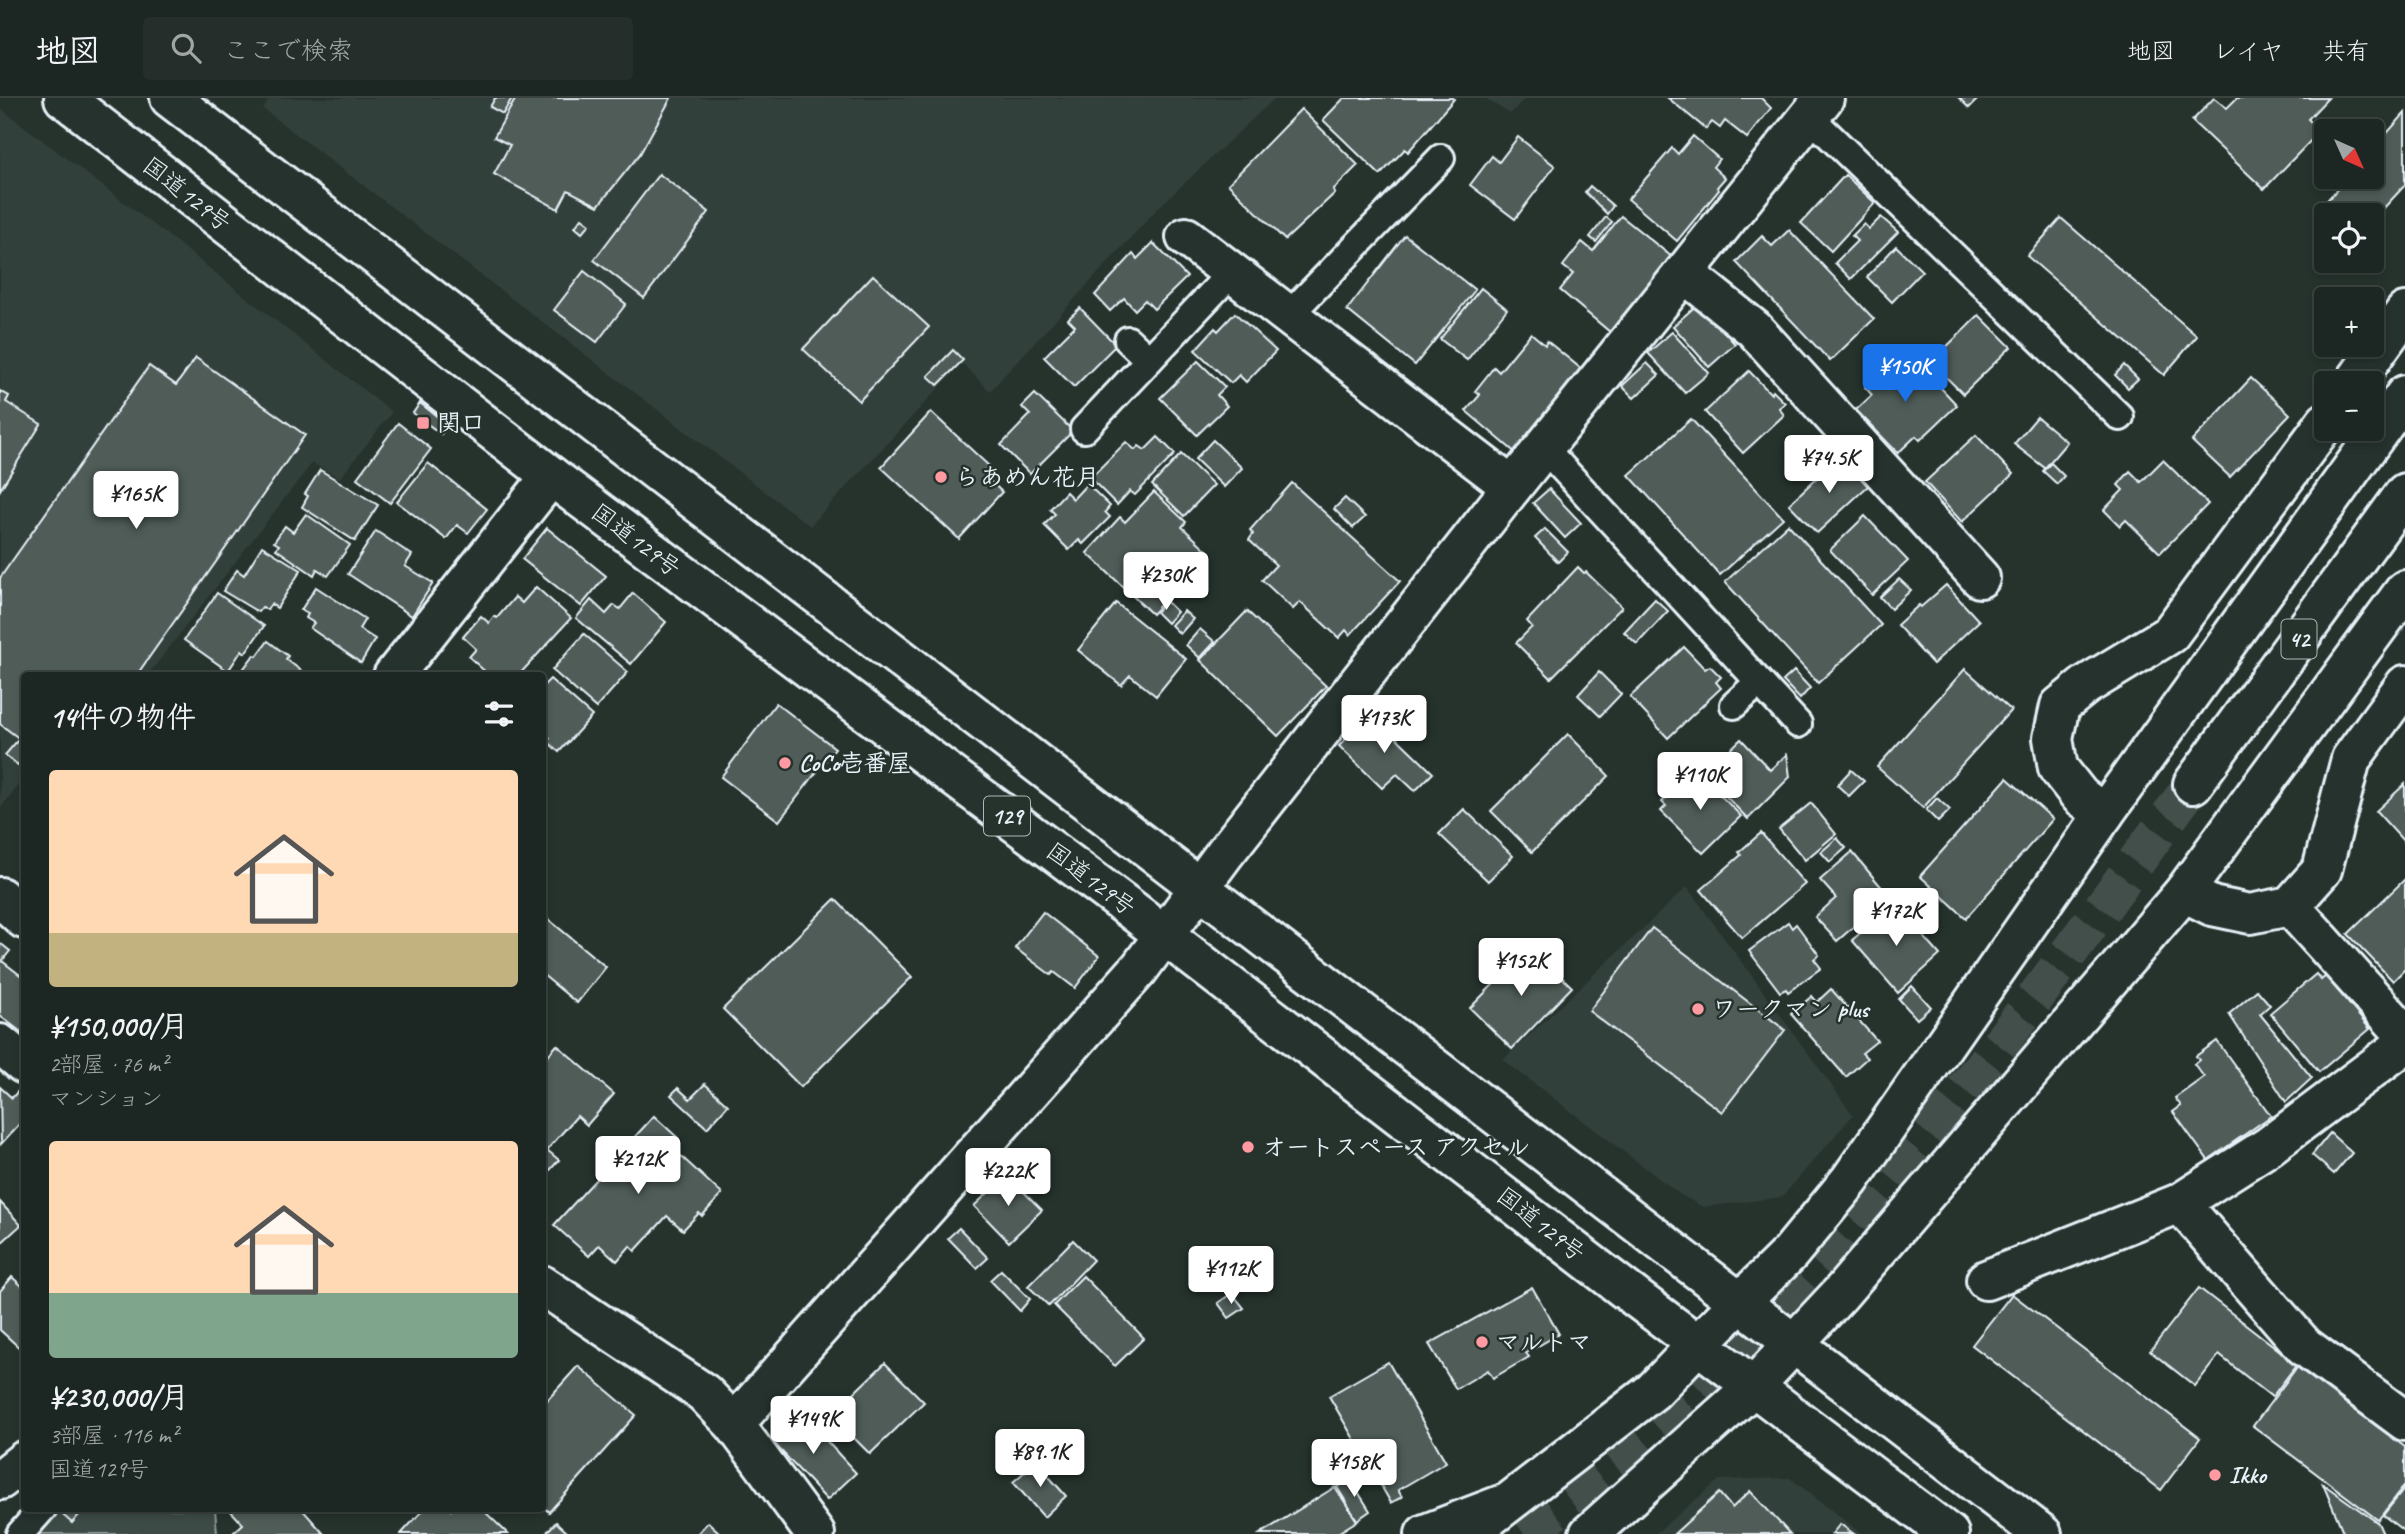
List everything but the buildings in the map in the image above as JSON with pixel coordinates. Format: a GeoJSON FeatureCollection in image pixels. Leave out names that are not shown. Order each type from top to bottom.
{"type":"FeatureCollection","features":[{"type":"Feature","properties":{"kind":"main road","name":"国道129号"},"geometry":{"type":"LineString","coordinates":[[64,98],[551,476],[1164,935],[1949,1534]]}},
{"type":"Feature","properties":{"kind":"main road","name":"129"},"geometry":{"type":"LineString","coordinates":[[170,98],[2042,1534]]}},
{"type":"Feature","properties":{"kind":"main road"},"geometry":{"type":"LineString","coordinates":[[734,1424],[1139,969],[1199,888],[1512,487],[1817,107]]}},
{"type":"Feature","properties":{"kind":"main road"},"geometry":{"type":"LineString","coordinates":[[1186,237],[1512,487]]}},
{"type":"Feature","properties":{"kind":"main road"},"geometry":{"type":"LineString","coordinates":[[1684,273],[1754,329],[1980,578]]}},
{"type":"Feature","properties":{"kind":"main road"},"geometry":{"type":"LineString","coordinates":[[2363,371],[2405,312]]}},
{"type":"Feature","properties":{"kind":"main road"},"geometry":{"type":"LineString","coordinates":[[1468,1534],[1635,1407],[1790,1253],[1850,1180],[2104,814],[2405,396]]}},
{"type":"Feature","properties":{"kind":"main road"},"geometry":{"type":"LineString","coordinates":[[2104,814],[2080,796],[2058,768],[2053,738],[2060,706],[2087,685],[2170,634],[2314,438]]}},
{"type":"Feature","properties":{"kind":"main road"},"geometry":{"type":"LineString","coordinates":[[396,672],[551,476]]}},
{"type":"Feature","properties":{"kind":"main road","name":"42"},"geometry":{"type":"LineString","coordinates":[[2193,784],[2405,493]]}},
{"type":"Feature","properties":{"kind":"main road"},"geometry":{"type":"LineString","coordinates":[[1589,1534],[1754,1386],[1847,1286],[2184,892],[2405,590]]}},
{"type":"Feature","properties":{"kind":"main road"},"geometry":{"type":"LineString","coordinates":[[2184,892],[2212,906],[2250,914],[2290,906],[2322,870],[2351,760],[2405,685]]}},
{"type":"Feature","properties":{"kind":"main road"},"geometry":{"type":"LineString","coordinates":[[0,897],[21,916]]}},
{"type":"Feature","properties":{"kind":"main road"},"geometry":{"type":"LineString","coordinates":[[2290,906],[2405,1034]]}},
{"type":"Feature","properties":{"kind":"main road"},"geometry":{"type":"LineString","coordinates":[[0,1044],[21,1062]]}},
{"type":"Feature","properties":{"kind":"main road"},"geometry":{"type":"LineString","coordinates":[[1986,1280],[2180,1203],[2269,1146],[2405,1044]]}},
{"type":"Feature","properties":{"kind":"main road"},"geometry":{"type":"LineString","coordinates":[[2180,1203],[2304,1346],[2405,1421]]}},
{"type":"Feature","properties":{"kind":"main road"},"geometry":{"type":"LineString","coordinates":[[546,1288],[704,1393],[734,1424],[815,1534]]}},
{"type":"Feature","properties":{"kind":"main road"},"geometry":{"type":"LineString","coordinates":[[0,1480],[21,1463]]}},
{"type":"Feature","properties":{"kind":"main road"},"geometry":{"type":"LineString","coordinates":[[1424,1534],[1513,1500]]}},
{"type":"Feature","properties":{"kind":"lane"},"geometry":{"type":"LineString","coordinates":[[1817,107],[2120,417]]}},
{"type":"Feature","properties":{"kind":"lane"},"geometry":{"type":"LineString","coordinates":[[1288,316],[1441,158]]}},
{"type":"Feature","properties":{"kind":"lane"},"geometry":{"type":"LineString","coordinates":[[1084,429],[1232,272]]}},
{"type":"Feature","properties":{"kind":"lane"},"geometry":{"type":"LineString","coordinates":[[1128,340],[1149,359]]}},
{"type":"Feature","properties":{"kind":"lane"},"geometry":{"type":"LineString","coordinates":[[1544,448],[1798,724]]}},
{"type":"Feature","properties":{"kind":"lane"},"geometry":{"type":"LineString","coordinates":[[1734,705],[1759,682]]}},
{"type":"Feature","properties":{"kind":"lane"},"geometry":{"type":"LineString","coordinates":[[20,1534],[39,1512]]}},
{"type":"Feature","properties":{"kind":"shaded area"},"geometry":{"type":"Polygon","coordinates":[[[270,98],[1275,98],[1157,209],[990,391],[962,363],[810,526],[263,109],[270,98]]]}},
{"type":"Feature","properties":{"kind":"shaded area"},"geometry":{"type":"Polygon","coordinates":[[[1485,98],[1525,98],[1510,114],[1485,98]]]}},
{"type":"Feature","properties":{"kind":"shaded area"},"geometry":{"type":"Polygon","coordinates":[[[0,108],[175,241],[392,412],[340,478],[312,463],[150,672],[21,672],[21,781],[0,809],[0,108]]]}},
{"type":"Feature","properties":{"kind":"shaded area"},"geometry":{"type":"Polygon","coordinates":[[[1687,887],[1853,1115],[1782,1197],[1703,1207],[1681,1195],[1503,1060],[1687,887]]]}},
{"type":"Feature","properties":{"kind":"shaded area"},"geometry":{"type":"Polygon","coordinates":[[[1790,1478],[1862,1534],[1655,1534],[1719,1480],[1790,1478]]]}},
{"type":"Feature","properties":{"kind":"shaded area"},"geometry":{"type":"Polygon","coordinates":[[[51,1512],[215,1512],[217,1534],[32,1534],[51,1512]]]}},
{"type":"Feature","properties":{"kind":"tunnel"},"geometry":{"type":"LineString","coordinates":[[1524,1534],[1596,1479],[1687,1398],[1776,1309],[1841,1238],[1903,1165],[2022,1015],[2193,784]]}},
{"type":"Feature","properties":{"kind":"place","name":"関口"},"geometry":{"type":"Point","coordinates":[423,423]}},
{"type":"Feature","properties":{"kind":"place","name":"らあめん花月"},"geometry":{"type":"Point","coordinates":[941,477]}},
{"type":"Feature","properties":{"kind":"place","name":"CoCo壱番屋"},"geometry":{"type":"Point","coordinates":[785,763]}},
{"type":"Feature","properties":{"kind":"place","name":"ワークマン plus"},"geometry":{"type":"Point","coordinates":[1698,1009]}},
{"type":"Feature","properties":{"kind":"place","name":"オートスペース アクセル"},"geometry":{"type":"Point","coordinates":[1248,1147]}},
{"type":"Feature","properties":{"kind":"place","name":"マルトマ"},"geometry":{"type":"Point","coordinates":[1482,1342]}},
{"type":"Feature","properties":{"kind":"place","name":"Ikko"},"geometry":{"type":"Point","coordinates":[2215,1475]}}]}
